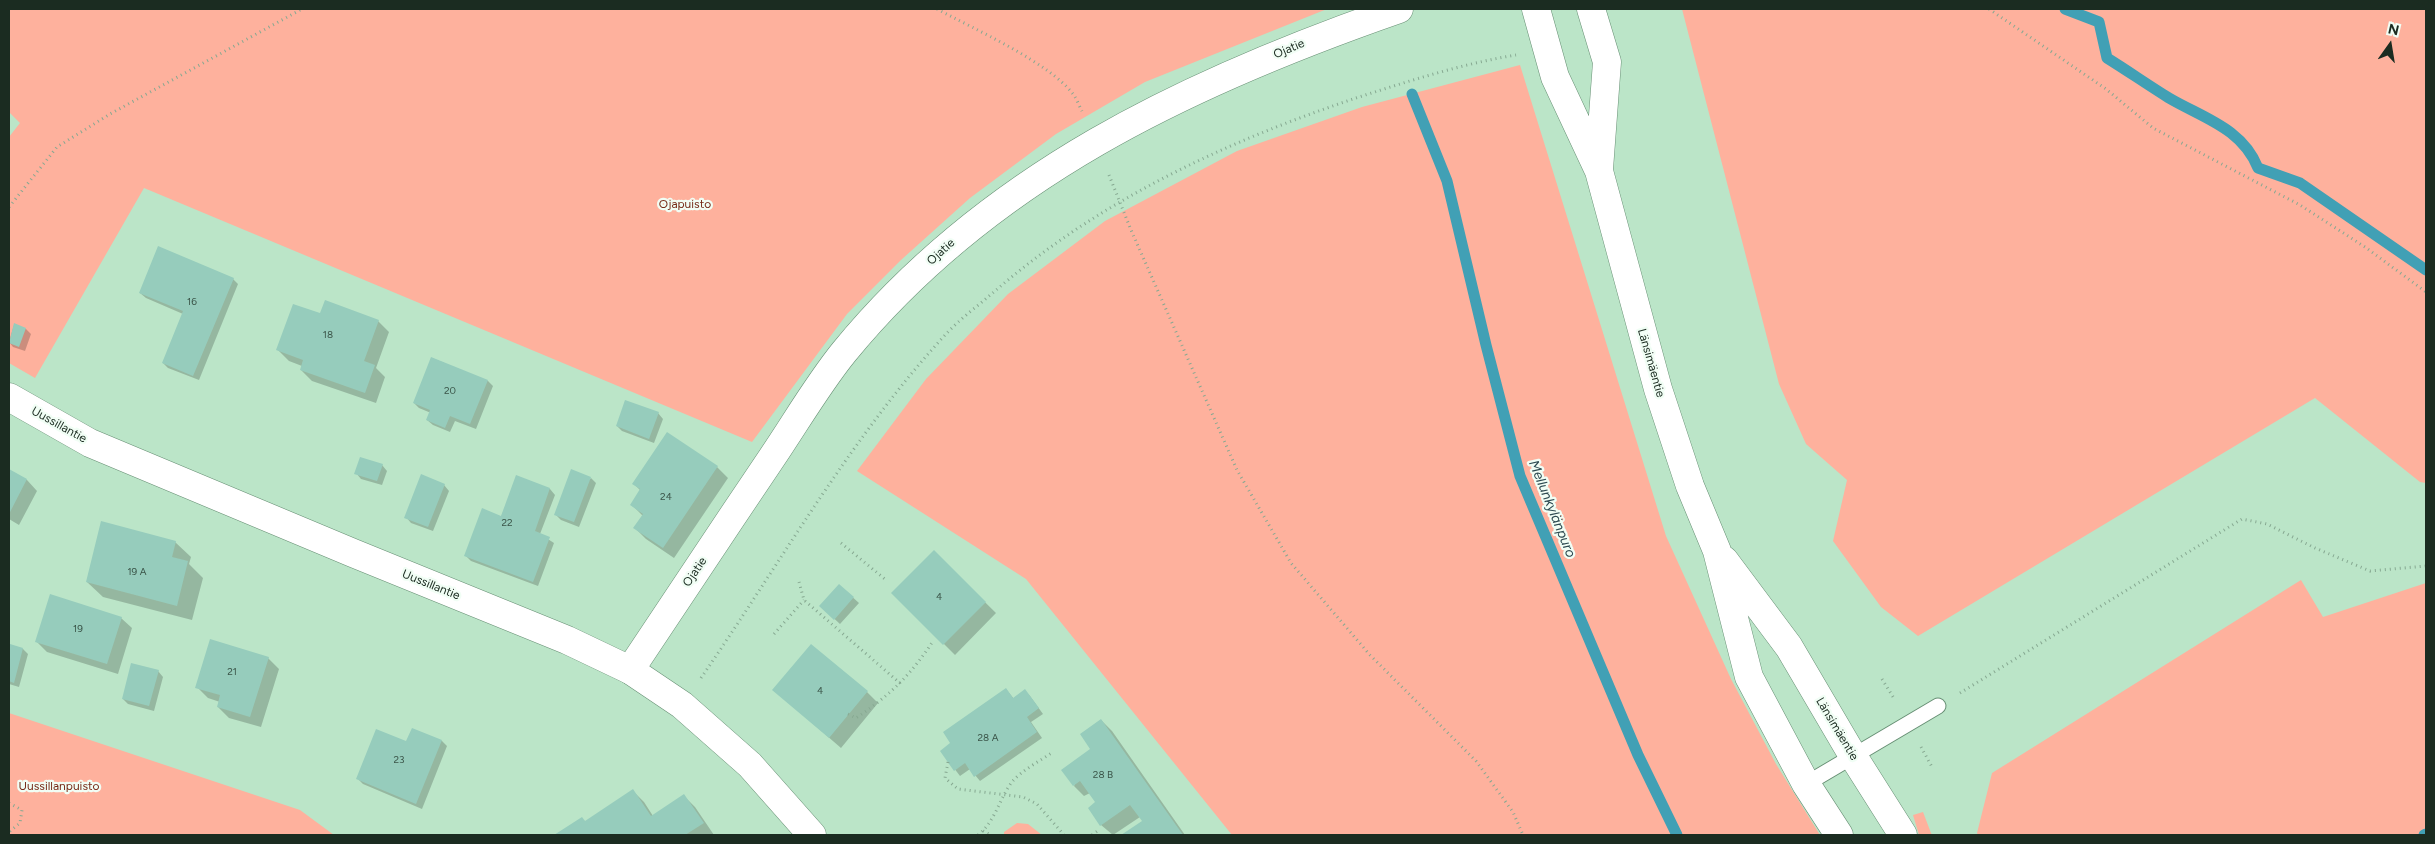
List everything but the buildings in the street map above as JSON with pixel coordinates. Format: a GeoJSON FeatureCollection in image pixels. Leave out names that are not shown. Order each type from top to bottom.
{"type":"FeatureCollection","features":[{"type":"Feature","properties":{"kind":"street","name":"Ojatie"},"geometry":{"type":"LineString","coordinates":[[630,670],[842,353],[894,294],[960,234],[1040,175],[1095,141],[1235,72],[1315,38],[1399,9]]}},
{"type":"Feature","properties":{"kind":"street","name":"Länsimäentie"},"geometry":{"type":"LineString","coordinates":[[1536,9],[1555,77],[1598,170],[1658,389],[1690,486],[1717,551],[1749,677],[1806,784],[1839,835]]}},
{"type":"Feature","properties":{"kind":"street","name":"Länsimäentie"},"geometry":{"type":"LineString","coordinates":[[1591,9],[1606,62],[1598,170]]}},
{"type":"Feature","properties":{"kind":"street","name":"Uussillantie"},"geometry":{"type":"LineString","coordinates":[[9,397],[90,442],[344,550],[567,640],[630,670],[682,705],[750,765],[812,835]]}},
{"type":"Feature","properties":{"kind":"street","name":"Länsimäentie"},"geometry":{"type":"LineString","coordinates":[[1717,551],[1789,647],[1853,756],[1903,835]]}},
{"type":"Feature","properties":{"kind":"lane"},"geometry":{"type":"LineString","coordinates":[[1806,784],[1938,706]]}},
{"type":"Feature","properties":{"kind":"path"},"geometry":{"type":"LineString","coordinates":[[9,207],[57,147],[110,114],[302,9]]}},
{"type":"Feature","properties":{"kind":"path"},"geometry":{"type":"LineString","coordinates":[[937,9],[1036,63],[1059,80],[1073,94]]}},
{"type":"Feature","properties":{"kind":"path"},"geometry":{"type":"LineString","coordinates":[[1989,9],[2106,89],[2153,128],[2300,205],[2364,247],[2426,292]]}},
{"type":"Feature","properties":{"kind":"path"},"geometry":{"type":"LineString","coordinates":[[697,683],[856,446],[904,383],[948,332],[1056,242],[1120,201],[1186,165],[1245,138],[1430,74],[1480,60],[1521,54]]}},
{"type":"Feature","properties":{"kind":"path"},"geometry":{"type":"LineString","coordinates":[[1120,201],[1237,470],[1291,562],[1370,655],[1476,761],[1513,812],[1523,835]]}},
{"type":"Feature","properties":{"kind":"path"},"geometry":{"type":"LineString","coordinates":[[1938,706],[2242,519],[2267,524],[2315,548],[2370,571],[2426,566]]}},
{"type":"Feature","properties":{"kind":"path"},"geometry":{"type":"LineString","coordinates":[[841,543],[886,580]]}},
{"type":"Feature","properties":{"kind":"path"},"geometry":{"type":"LineString","coordinates":[[799,582],[804,600],[901,684]]}},
{"type":"Feature","properties":{"kind":"path"},"geometry":{"type":"LineString","coordinates":[[774,634],[804,600]]}},
{"type":"Feature","properties":{"kind":"path"},"geometry":{"type":"LineString","coordinates":[[848,714],[856,718],[901,684],[933,642]]}},
{"type":"Feature","properties":{"kind":"path"},"geometry":{"type":"LineString","coordinates":[[978,835],[993,818],[1003,794],[1013,780],[1053,752]]}},
{"type":"Feature","properties":{"kind":"path"},"geometry":{"type":"LineString","coordinates":[[948,762],[945,778],[958,789],[1023,796],[1037,804],[1064,835]]}},
{"type":"Feature","properties":{"kind":"path"},"geometry":{"type":"LineString","coordinates":[[9,803],[22,810],[20,823],[9,832]]}},
{"type":"Feature","properties":{"kind":"path"},"geometry":{"type":"LineString","coordinates":[[1092,835],[1100,830]]}},
{"type":"Feature","properties":{"kind":"path"},"geometry":{"type":"LineString","coordinates":[[983,831],[991,835]]}},
{"type":"Feature","properties":{"kind":"green space","name":"Ojapuisto"},"geometry":{"type":"Polygon","coordinates":[[[9,9],[1327,9],[1145,82],[1056,134],[970,198],[901,260],[847,314],[752,442],[144,188],[35,378],[9,363],[9,137],[20,123],[9,112],[9,9]]]}},
{"type":"Feature","properties":{"kind":"green space"},"geometry":{"type":"Polygon","coordinates":[[[1682,9],[2426,9],[2426,483],[2420,482],[2315,398],[1918,636],[1881,607],[1833,541],[1847,480],[1806,444],[1779,384],[1682,9]]]}},
{"type":"Feature","properties":{"kind":"green space"},"geometry":{"type":"Polygon","coordinates":[[[1520,65],[1666,536],[1731,679],[1776,764],[1820,835],[1232,835],[1026,579],[857,471],[926,379],[1008,294],[1105,221],[1237,151],[1362,107],[1520,65]]]}},
{"type":"Feature","properties":{"kind":"green space"},"geometry":{"type":"Polygon","coordinates":[[[2301,580],[2323,617],[2426,583],[2426,835],[1978,835],[1992,773],[2301,580]]]}},
{"type":"Feature","properties":{"kind":"green space","name":"Uussillanpuisto"},"geometry":{"type":"Polygon","coordinates":[[[9,713],[300,810],[334,835],[9,835],[9,713]]]}},
{"type":"Feature","properties":{"kind":"green space"},"geometry":{"type":"Polygon","coordinates":[[[1923,812],[1932,835],[1919,835],[1913,815],[1923,812]]]}},
{"type":"Feature","properties":{"kind":"green space"},"geometry":{"type":"Polygon","coordinates":[[[1017,823],[1028,824],[1042,835],[1004,835],[1004,832],[1017,823]]]}},
{"type":"Feature","properties":{"kind":"waterway"},"geometry":{"type":"LineString","coordinates":[[2065,9],[2099,22],[2107,58],[2169,98],[2208,118],[2232,134],[2251,154],[2258,168],[2300,183],[2426,270]]}},
{"type":"Feature","properties":{"kind":"waterway","name":"Mellunkylänpuro"},"geometry":{"type":"LineString","coordinates":[[1412,94],[1447,181],[1486,345],[1520,476],[1638,755],[1677,835]]}}]}
